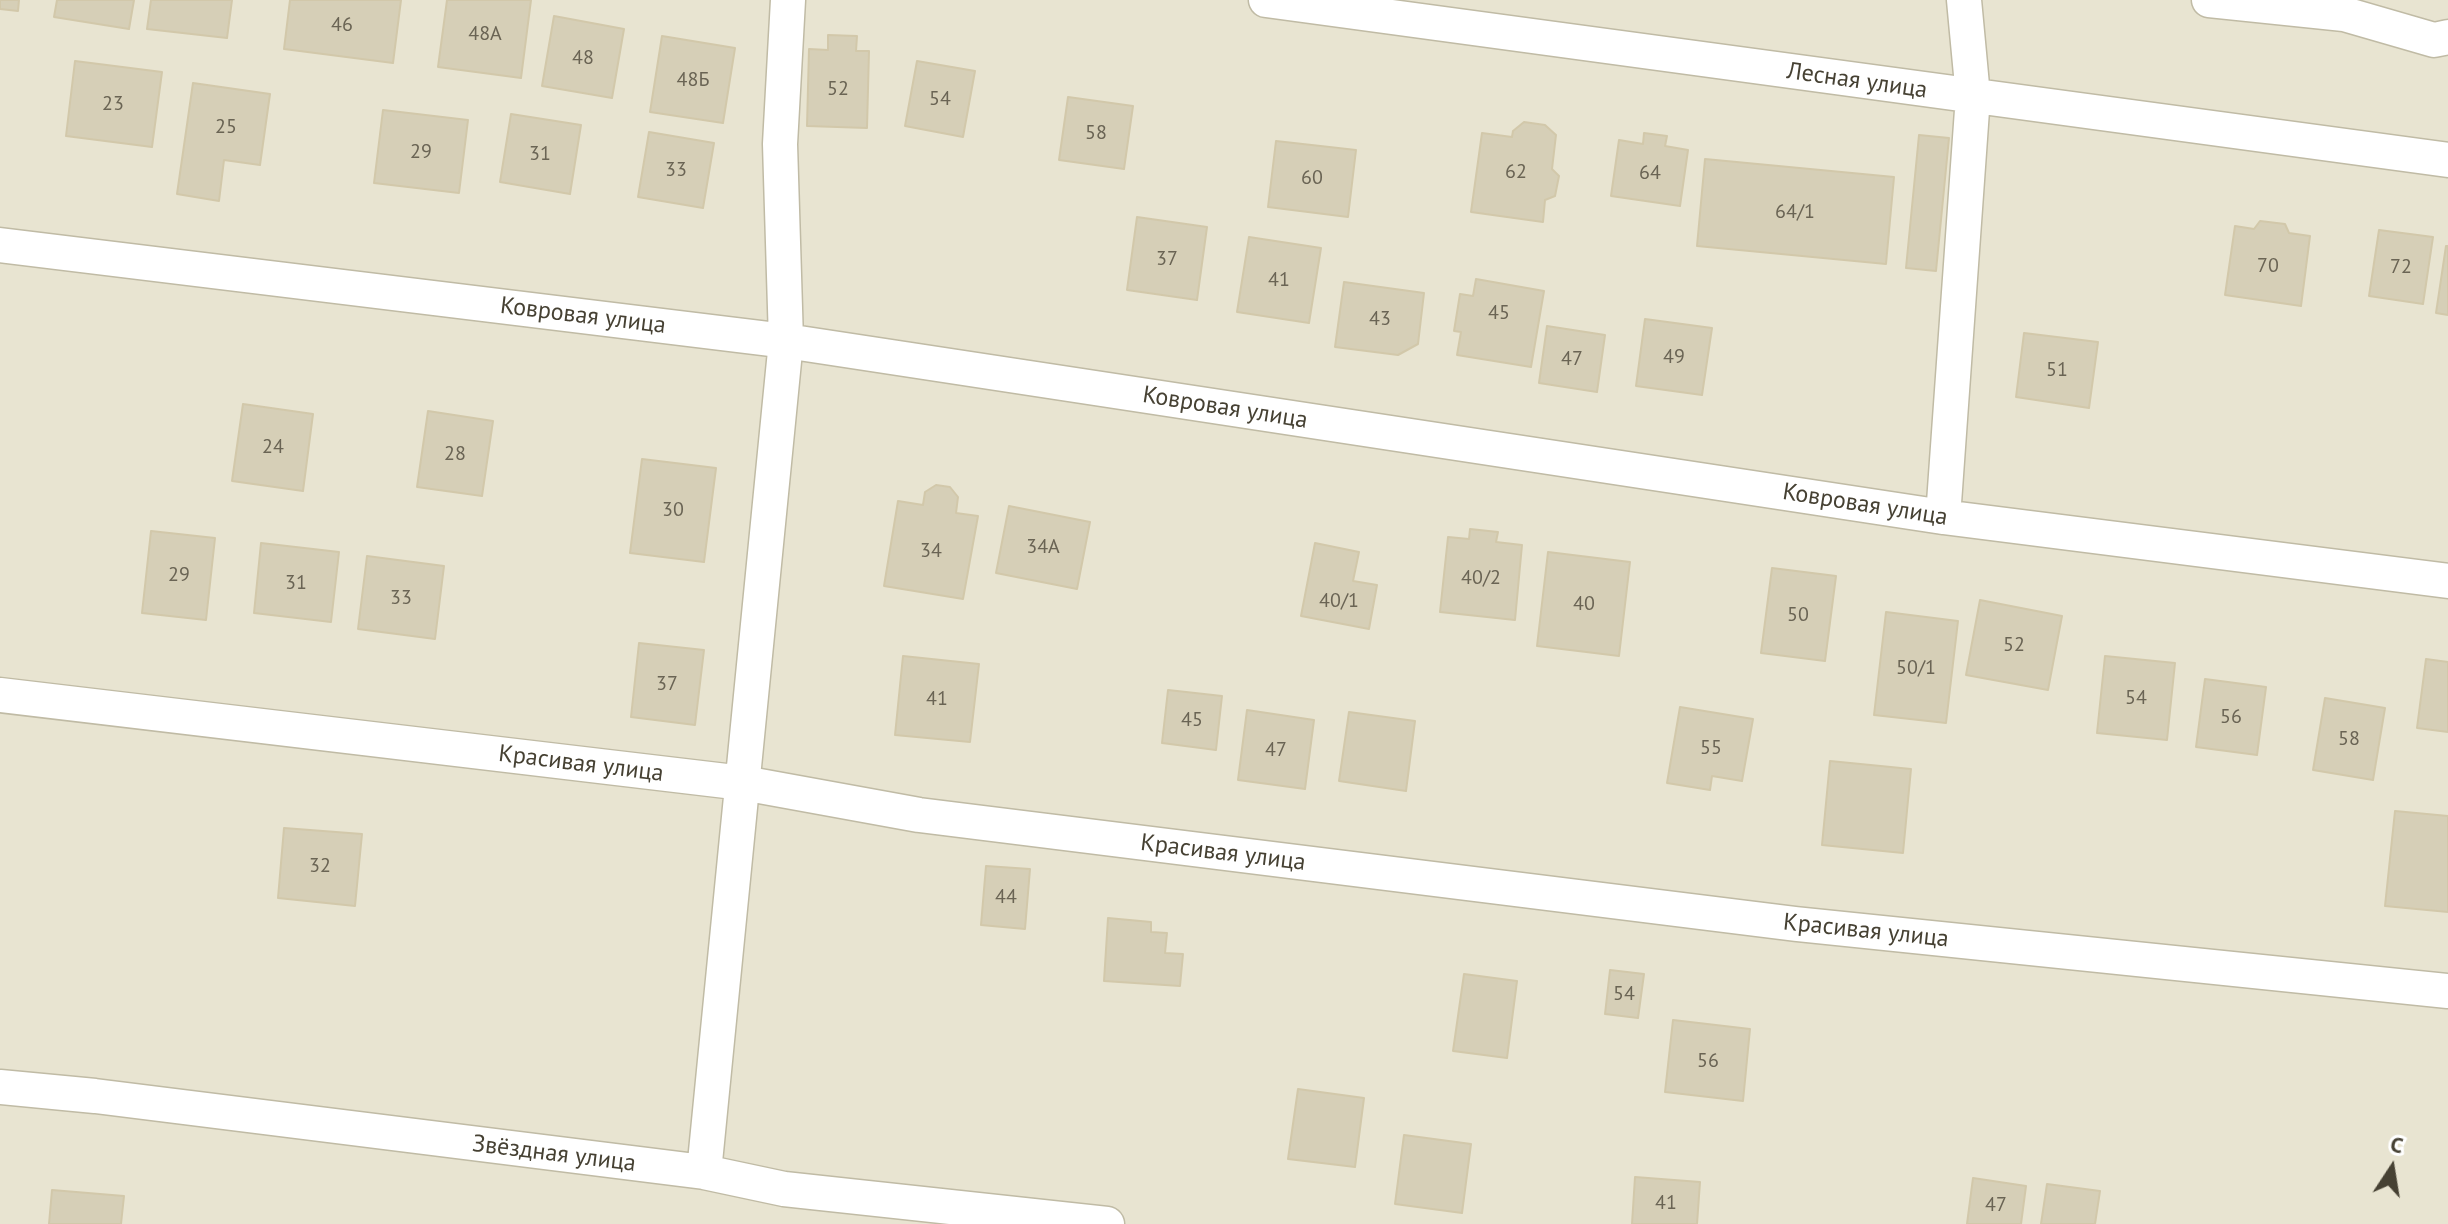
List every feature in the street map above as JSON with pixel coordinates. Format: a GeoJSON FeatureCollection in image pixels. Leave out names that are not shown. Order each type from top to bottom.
{"type":"FeatureCollection","features":[{"type":"Feature","properties":{"kind":"street"},"geometry":{"type":"LineString","coordinates":[[704,1172],[786,341],[780,144],[788,0]]}},
{"type":"Feature","properties":{"kind":"street","name":"Лесная улица"},"geometry":{"type":"LineString","coordinates":[[1266,0],[2448,160]]}},
{"type":"Feature","properties":{"kind":"street"},"geometry":{"type":"LineString","coordinates":[[1943,517],[1973,96],[1964,0]]}},
{"type":"Feature","properties":{"kind":"street"},"geometry":{"type":"LineString","coordinates":[[2209,0],[2344,14],[2434,40],[2448,37]]}},
{"type":"Feature","properties":{"kind":"street","name":"Ковровая улица"},"geometry":{"type":"LineString","coordinates":[[0,245],[786,341],[1943,517],[2448,581]]}},
{"type":"Feature","properties":{"kind":"street","name":"Красивая улица"},"geometry":{"type":"LineString","coordinates":[[0,695],[743,783],[919,815],[1781,922],[2448,991]]}},
{"type":"Feature","properties":{"kind":"street","name":"Звёздная улица"},"geometry":{"type":"LineString","coordinates":[[0,1087],[95,1096],[704,1172],[784,1189],[1107,1224]]}},
{"type":"Feature","properties":{"kind":"shaded area"},"geometry":{"type":"Polygon","coordinates":[[[0,0],[2448,0],[2448,1224],[0,1224],[0,0]]]}},
{"type":"Feature","properties":{"kind":"building"},"geometry":{"type":"Polygon","coordinates":[[[0,0],[19,0],[18,11],[0,9],[0,0]]]}},
{"type":"Feature","properties":{"kind":"building"},"geometry":{"type":"Polygon","coordinates":[[[57,0],[134,0],[129,29],[54,17],[57,0]]]}},
{"type":"Feature","properties":{"kind":"building"},"geometry":{"type":"Polygon","coordinates":[[[151,0],[232,0],[227,38],[147,29],[151,0]]]}},
{"type":"Feature","properties":{"kind":"building"},"geometry":{"type":"Polygon","coordinates":[[[290,0],[401,0],[393,63],[284,49],[290,0]]]}},
{"type":"Feature","properties":{"kind":"building"},"geometry":{"type":"Polygon","coordinates":[[[447,0],[531,0],[521,78],[438,67],[447,0]]]}},
{"type":"Feature","properties":{"kind":"building"},"geometry":{"type":"Polygon","coordinates":[[[554,16],[624,29],[612,98],[542,86],[554,16]]]}},
{"type":"Feature","properties":{"kind":"building"},"geometry":{"type":"Polygon","coordinates":[[[828,35],[857,36],[856,51],[869,51],[867,128],[807,126],[809,49],[828,50],[828,35]]]}},
{"type":"Feature","properties":{"kind":"building"},"geometry":{"type":"Polygon","coordinates":[[[662,36],[735,48],[723,123],[650,112],[662,36]]]}},
{"type":"Feature","properties":{"kind":"building"},"geometry":{"type":"Polygon","coordinates":[[[75,61],[162,72],[152,147],[66,136],[75,61]]]}},
{"type":"Feature","properties":{"kind":"building"},"geometry":{"type":"Polygon","coordinates":[[[917,61],[975,71],[963,137],[905,126],[917,61]]]}},
{"type":"Feature","properties":{"kind":"building"},"geometry":{"type":"Polygon","coordinates":[[[193,83],[270,94],[260,165],[224,160],[219,201],[177,194],[193,83]]]}},
{"type":"Feature","properties":{"kind":"building"},"geometry":{"type":"Polygon","coordinates":[[[1068,97],[1133,106],[1124,169],[1059,160],[1068,97]]]}},
{"type":"Feature","properties":{"kind":"building"},"geometry":{"type":"Polygon","coordinates":[[[383,110],[468,120],[459,193],[374,183],[383,110]]]}},
{"type":"Feature","properties":{"kind":"building"},"geometry":{"type":"Polygon","coordinates":[[[511,114],[581,125],[570,194],[500,182],[511,114]]]}},
{"type":"Feature","properties":{"kind":"building"},"geometry":{"type":"Polygon","coordinates":[[[1524,122],[1545,125],[1556,135],[1552,169],[1559,176],[1555,196],[1545,200],[1543,222],[1471,212],[1482,133],[1512,137],[1513,131],[1524,122]]]}},
{"type":"Feature","properties":{"kind":"building"},"geometry":{"type":"Polygon","coordinates":[[[649,132],[714,143],[703,208],[638,197],[649,132]]]}},
{"type":"Feature","properties":{"kind":"building"},"geometry":{"type":"Polygon","coordinates":[[[1644,133],[1667,136],[1665,146],[1688,150],[1680,206],[1611,196],[1619,140],[1643,144],[1644,133]]]}},
{"type":"Feature","properties":{"kind":"building"},"geometry":{"type":"Polygon","coordinates":[[[1919,135],[1949,138],[1936,271],[1906,268],[1919,135]]]}},
{"type":"Feature","properties":{"kind":"building"},"geometry":{"type":"Polygon","coordinates":[[[1276,141],[1356,150],[1348,217],[1268,207],[1276,141]]]}},
{"type":"Feature","properties":{"kind":"building"},"geometry":{"type":"Polygon","coordinates":[[[1705,159],[1894,177],[1886,264],[1697,246],[1705,159]]]}},
{"type":"Feature","properties":{"kind":"building"},"geometry":{"type":"Polygon","coordinates":[[[1137,217],[1207,227],[1197,300],[1127,290],[1137,217]]]}},
{"type":"Feature","properties":{"kind":"building"},"geometry":{"type":"Polygon","coordinates":[[[2260,221],[2285,224],[2289,233],[2310,236],[2301,306],[2225,295],[2235,226],[2254,229],[2260,221]]]}},
{"type":"Feature","properties":{"kind":"building"},"geometry":{"type":"Polygon","coordinates":[[[2379,230],[2433,237],[2423,304],[2369,296],[2379,230]]]}},
{"type":"Feature","properties":{"kind":"building"},"geometry":{"type":"Polygon","coordinates":[[[1249,237],[1321,248],[1309,323],[1237,312],[1249,237]]]}},
{"type":"Feature","properties":{"kind":"building"},"geometry":{"type":"Polygon","coordinates":[[[2448,246],[2448,315],[2436,313],[2448,246]]]}},
{"type":"Feature","properties":{"kind":"building"},"geometry":{"type":"Polygon","coordinates":[[[1476,279],[1544,291],[1531,367],[1457,355],[1461,332],[1454,331],[1460,294],[1473,296],[1476,279]]]}},
{"type":"Feature","properties":{"kind":"building"},"geometry":{"type":"Polygon","coordinates":[[[1344,282],[1424,293],[1418,344],[1398,355],[1335,347],[1344,282]]]}},
{"type":"Feature","properties":{"kind":"building"},"geometry":{"type":"Polygon","coordinates":[[[1645,319],[1712,328],[1702,395],[1636,386],[1645,319]]]}},
{"type":"Feature","properties":{"kind":"building"},"geometry":{"type":"Polygon","coordinates":[[[1547,326],[1605,335],[1597,392],[1539,383],[1547,326]]]}},
{"type":"Feature","properties":{"kind":"building"},"geometry":{"type":"Polygon","coordinates":[[[2024,333],[2098,342],[2089,408],[2016,397],[2024,333]]]}},
{"type":"Feature","properties":{"kind":"building"},"geometry":{"type":"Polygon","coordinates":[[[243,404],[313,414],[303,491],[232,481],[243,404]]]}},
{"type":"Feature","properties":{"kind":"building"},"geometry":{"type":"Polygon","coordinates":[[[428,411],[493,421],[482,496],[417,487],[428,411]]]}},
{"type":"Feature","properties":{"kind":"building"},"geometry":{"type":"Polygon","coordinates":[[[642,459],[716,468],[704,562],[630,553],[642,459]]]}},
{"type":"Feature","properties":{"kind":"building"},"geometry":{"type":"Polygon","coordinates":[[[936,485],[950,487],[958,497],[956,513],[978,516],[963,599],[884,586],[898,501],[923,505],[925,492],[936,485]]]}},
{"type":"Feature","properties":{"kind":"building"},"geometry":{"type":"Polygon","coordinates":[[[1009,506],[1090,522],[1077,589],[996,573],[1009,506]]]}},
{"type":"Feature","properties":{"kind":"building"},"geometry":{"type":"Polygon","coordinates":[[[1470,529],[1498,532],[1496,542],[1522,545],[1515,620],[1440,612],[1448,537],[1469,539],[1470,529]]]}},
{"type":"Feature","properties":{"kind":"building"},"geometry":{"type":"Polygon","coordinates":[[[151,531],[215,538],[206,620],[142,613],[151,531]]]}},
{"type":"Feature","properties":{"kind":"building"},"geometry":{"type":"Polygon","coordinates":[[[261,543],[339,552],[331,622],[254,613],[261,543]]]}},
{"type":"Feature","properties":{"kind":"building"},"geometry":{"type":"Polygon","coordinates":[[[1315,543],[1359,552],[1353,581],[1377,585],[1369,629],[1301,616],[1315,543]]]}},
{"type":"Feature","properties":{"kind":"building"},"geometry":{"type":"Polygon","coordinates":[[[1548,552],[1630,562],[1619,656],[1537,646],[1548,552]]]}},
{"type":"Feature","properties":{"kind":"building"},"geometry":{"type":"Polygon","coordinates":[[[367,556],[444,566],[435,639],[358,629],[367,556]]]}},
{"type":"Feature","properties":{"kind":"building"},"geometry":{"type":"Polygon","coordinates":[[[1772,568],[1836,576],[1825,661],[1761,653],[1772,568]]]}},
{"type":"Feature","properties":{"kind":"building"},"geometry":{"type":"Polygon","coordinates":[[[1980,600],[2062,616],[2048,690],[1966,675],[1980,600]]]}},
{"type":"Feature","properties":{"kind":"building"},"geometry":{"type":"Polygon","coordinates":[[[1886,612],[1958,621],[1946,723],[1874,715],[1886,612]]]}},
{"type":"Feature","properties":{"kind":"building"},"geometry":{"type":"Polygon","coordinates":[[[639,643],[704,650],[695,725],[631,717],[639,643]]]}},
{"type":"Feature","properties":{"kind":"building"},"geometry":{"type":"Polygon","coordinates":[[[903,656],[979,664],[970,742],[895,735],[903,656]]]}},
{"type":"Feature","properties":{"kind":"building"},"geometry":{"type":"Polygon","coordinates":[[[2105,656],[2175,663],[2167,740],[2097,733],[2105,656]]]}},
{"type":"Feature","properties":{"kind":"building"},"geometry":{"type":"Polygon","coordinates":[[[2426,659],[2448,662],[2448,732],[2417,728],[2426,659]]]}},
{"type":"Feature","properties":{"kind":"building"},"geometry":{"type":"Polygon","coordinates":[[[2205,679],[2266,687],[2257,755],[2196,747],[2205,679]]]}},
{"type":"Feature","properties":{"kind":"building"},"geometry":{"type":"Polygon","coordinates":[[[1168,690],[1222,696],[1216,750],[1162,743],[1168,690]]]}},
{"type":"Feature","properties":{"kind":"building"},"geometry":{"type":"Polygon","coordinates":[[[2325,698],[2385,708],[2373,780],[2313,770],[2325,698]]]}},
{"type":"Feature","properties":{"kind":"building"},"geometry":{"type":"Polygon","coordinates":[[[1680,707],[1753,719],[1742,781],[1712,776],[1710,790],[1667,783],[1680,707]]]}},
{"type":"Feature","properties":{"kind":"building"},"geometry":{"type":"Polygon","coordinates":[[[1247,710],[1314,720],[1305,789],[1238,780],[1247,710]]]}},
{"type":"Feature","properties":{"kind":"building"},"geometry":{"type":"Polygon","coordinates":[[[1349,712],[1415,721],[1406,791],[1339,781],[1349,712]]]}},
{"type":"Feature","properties":{"kind":"building"},"geometry":{"type":"Polygon","coordinates":[[[1830,761],[1911,769],[1903,853],[1822,845],[1830,761]]]}},
{"type":"Feature","properties":{"kind":"building"},"geometry":{"type":"Polygon","coordinates":[[[2395,811],[2448,816],[2448,912],[2385,906],[2395,811]]]}},
{"type":"Feature","properties":{"kind":"building"},"geometry":{"type":"Polygon","coordinates":[[[284,828],[362,834],[355,906],[278,898],[284,828]]]}},
{"type":"Feature","properties":{"kind":"building"},"geometry":{"type":"Polygon","coordinates":[[[986,866],[1030,869],[1025,929],[981,925],[986,866]]]}},
{"type":"Feature","properties":{"kind":"building"},"geometry":{"type":"Polygon","coordinates":[[[1108,918],[1151,922],[1151,932],[1167,933],[1165,953],[1183,954],[1180,986],[1104,981],[1108,918]]]}},
{"type":"Feature","properties":{"kind":"building"},"geometry":{"type":"Polygon","coordinates":[[[1610,970],[1644,974],[1638,1018],[1605,1014],[1610,970]]]}},
{"type":"Feature","properties":{"kind":"building"},"geometry":{"type":"Polygon","coordinates":[[[1464,974],[1517,981],[1507,1058],[1453,1051],[1464,974]]]}},
{"type":"Feature","properties":{"kind":"building"},"geometry":{"type":"Polygon","coordinates":[[[1673,1020],[1750,1029],[1743,1101],[1665,1092],[1673,1020]]]}},
{"type":"Feature","properties":{"kind":"building"},"geometry":{"type":"Polygon","coordinates":[[[1298,1089],[1364,1098],[1355,1167],[1288,1159],[1298,1089]]]}},
{"type":"Feature","properties":{"kind":"building"},"geometry":{"type":"Polygon","coordinates":[[[1404,1135],[1471,1144],[1462,1213],[1395,1204],[1404,1135]]]}},
{"type":"Feature","properties":{"kind":"building"},"geometry":{"type":"Polygon","coordinates":[[[1635,1177],[1700,1182],[1697,1224],[1632,1224],[1635,1177]]]}},
{"type":"Feature","properties":{"kind":"building"},"geometry":{"type":"Polygon","coordinates":[[[1973,1178],[2026,1186],[2021,1224],[1967,1224],[1973,1178]]]}},
{"type":"Feature","properties":{"kind":"building"},"geometry":{"type":"Polygon","coordinates":[[[2047,1184],[2100,1191],[2095,1224],[2041,1224],[2047,1184]]]}},
{"type":"Feature","properties":{"kind":"building"},"geometry":{"type":"Polygon","coordinates":[[[52,1190],[124,1196],[121,1224],[49,1224],[52,1190]]]}}]}
